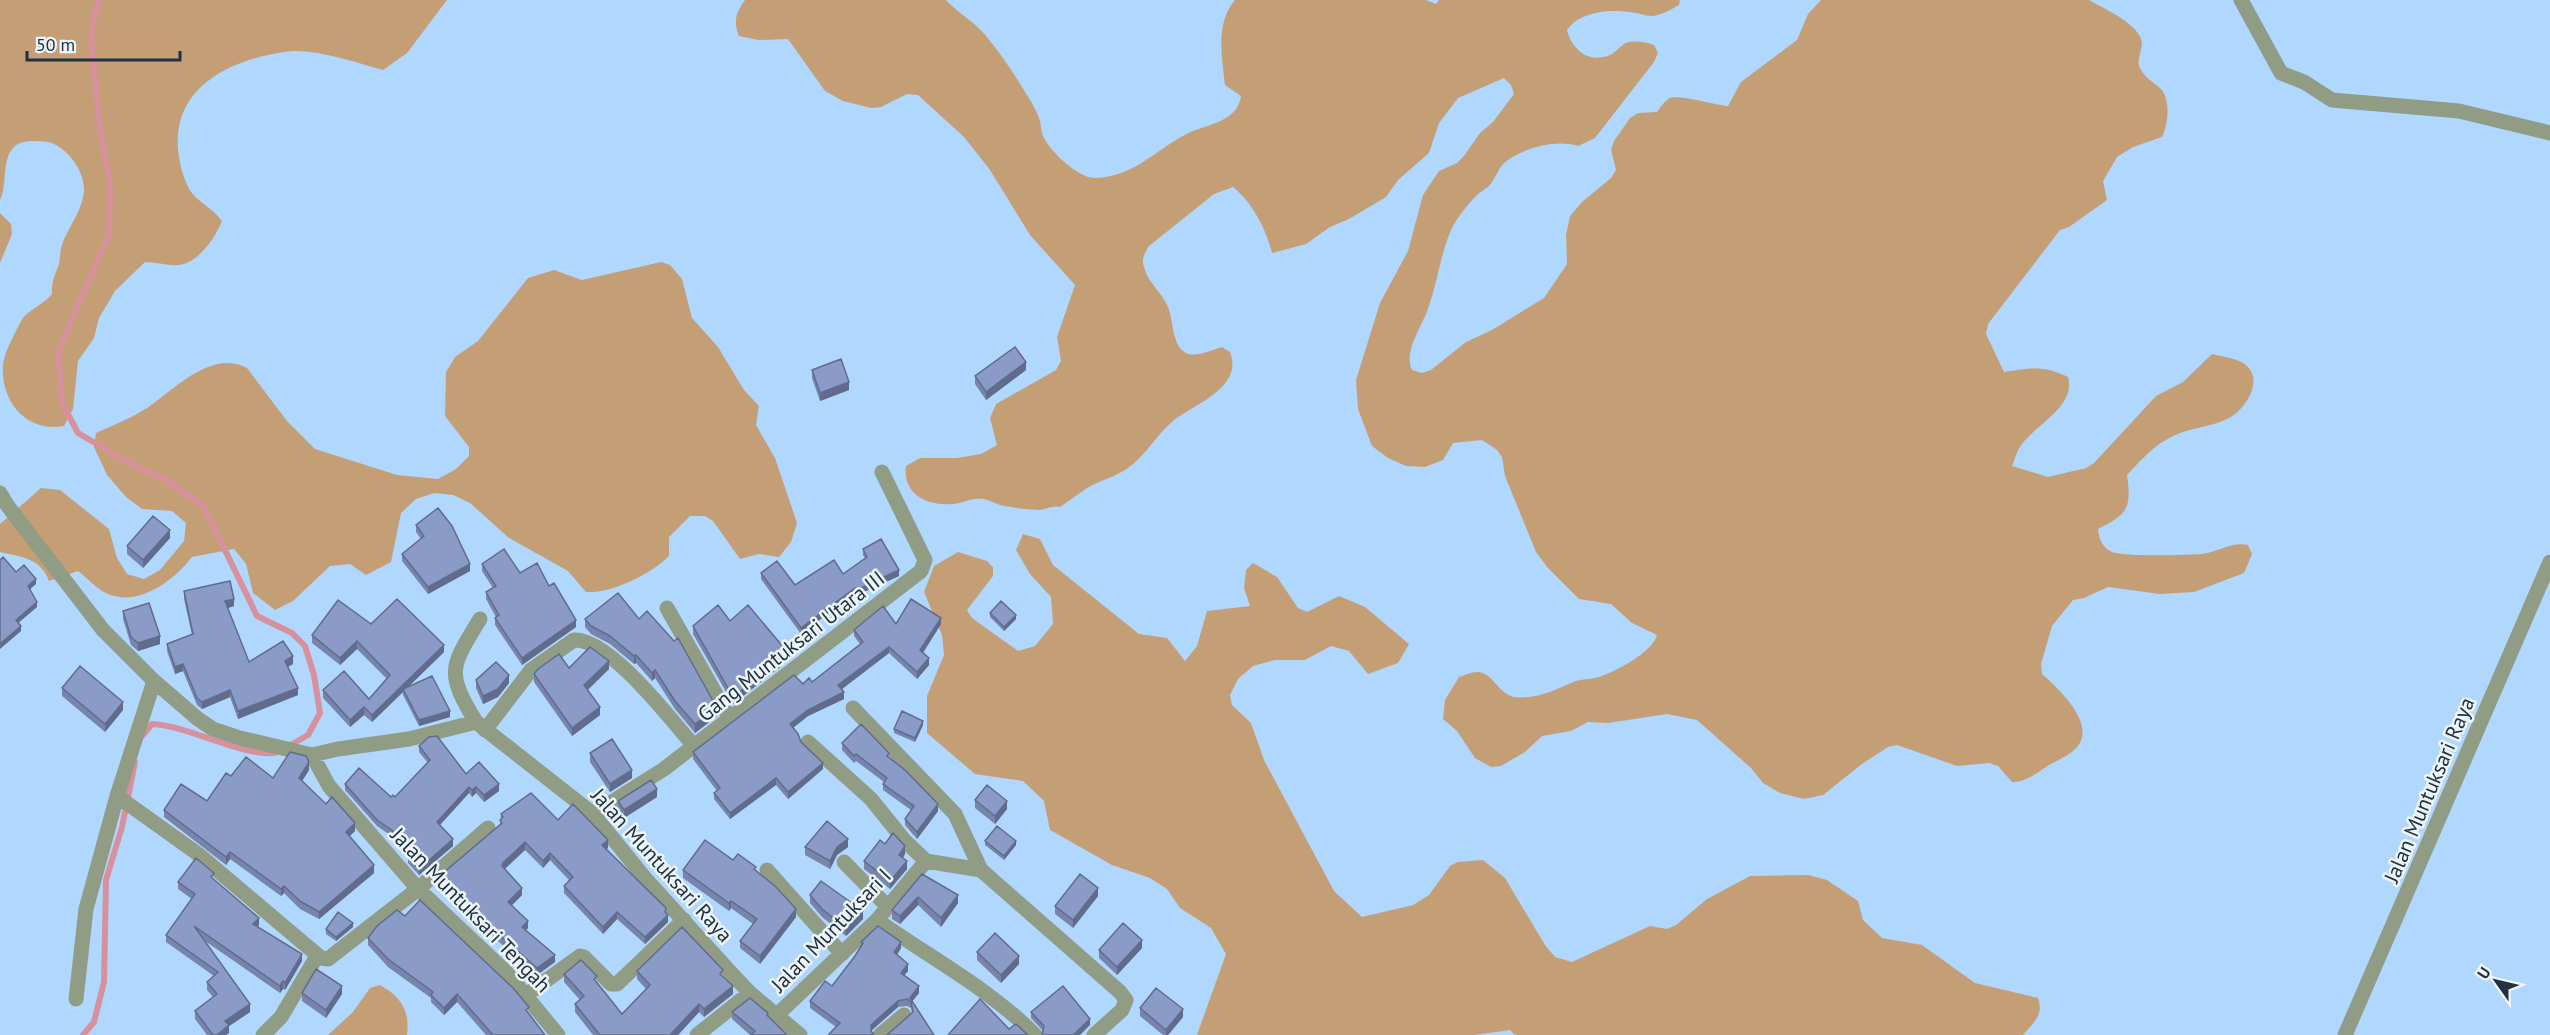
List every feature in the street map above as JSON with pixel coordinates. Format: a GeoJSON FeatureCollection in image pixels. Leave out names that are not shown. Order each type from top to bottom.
{"type":"FeatureCollection","features":[{"type":"Feature","properties":{"kind":"street"},"geometry":{"type":"LineString","coordinates":[[2241,0],[2281,73],[2304,82],[2332,100],[2459,111],[2550,133]]}},
{"type":"Feature","properties":{"kind":"street","name":"Gang Muntuksari Utara III"},"geometry":{"type":"LineString","coordinates":[[593,814],[664,769],[921,571],[925,560],[882,472]]}},
{"type":"Feature","properties":{"kind":"street"},"geometry":{"type":"LineString","coordinates":[[2,503],[103,630],[154,681],[213,729],[240,738],[312,755],[480,726],[531,670],[574,640],[582,640],[616,660],[694,746]]}},
{"type":"Feature","properties":{"kind":"street","name":"Jalan Muntuksari Raya"},"geometry":{"type":"LineString","coordinates":[[2345,1035],[2550,562]]}},
{"type":"Feature","properties":{"kind":"street"},"geometry":{"type":"LineString","coordinates":[[667,608],[730,719]]}},
{"type":"Feature","properties":{"kind":"street"},"geometry":{"type":"LineString","coordinates":[[480,619],[460,652],[455,666],[459,694],[480,726]]}},
{"type":"Feature","properties":{"kind":"street"},"geometry":{"type":"LineString","coordinates":[[76,999],[86,909],[154,681]]}},
{"type":"Feature","properties":{"kind":"street"},"geometry":{"type":"LineString","coordinates":[[853,708],[955,814],[981,870],[1063,940],[1126,1000],[1122,1011],[1094,1035]]}},
{"type":"Feature","properties":{"kind":"street","name":"Jalan Muntuksari Raya"},"geometry":{"type":"LineString","coordinates":[[480,726],[593,814],[644,877],[750,993],[800,1035]]}},
{"type":"Feature","properties":{"kind":"street"},"geometry":{"type":"LineString","coordinates":[[808,742],[871,799],[904,840],[926,861],[981,870]]}},
{"type":"Feature","properties":{"kind":"street","name":"Jalan Muntuksari Tengah"},"geometry":{"type":"LineString","coordinates":[[312,755],[329,786],[417,889],[507,973],[558,1035]]}},
{"type":"Feature","properties":{"kind":"street"},"geometry":{"type":"LineString","coordinates":[[120,799],[198,854],[317,956],[328,959],[417,889],[488,828]]}},
{"type":"Feature","properties":{"kind":"street","name":"Jalan Muntuksari I"},"geometry":{"type":"LineString","coordinates":[[777,1015],[877,920],[926,861]]}},
{"type":"Feature","properties":{"kind":"street"},"geometry":{"type":"LineString","coordinates":[[844,862],[887,906]]}},
{"type":"Feature","properties":{"kind":"street"},"geometry":{"type":"LineString","coordinates":[[767,870],[842,954]]}},
{"type":"Feature","properties":{"kind":"street"},"geometry":{"type":"LineString","coordinates":[[526,995],[580,956],[584,957],[611,984],[617,984],[684,920]]}},
{"type":"Feature","properties":{"kind":"street"},"geometry":{"type":"LineString","coordinates":[[877,920],[961,977],[1024,1024],[1035,1035]]}},
{"type":"Feature","properties":{"kind":"street"},"geometry":{"type":"LineString","coordinates":[[262,1035],[281,1017],[317,956]]}},
{"type":"Feature","properties":{"kind":"street"},"geometry":{"type":"LineString","coordinates":[[698,1035],[750,993]]}},
{"type":"Feature","properties":{"kind":"street"},"geometry":{"type":"LineString","coordinates":[[880,1035],[904,1015]]}},
{"type":"Feature","properties":{"kind":"shaded area"},"geometry":{"type":"Polygon","coordinates":[[[0,0],[447,0],[407,53],[383,70],[321,54],[284,52],[244,62],[226,70],[209,80],[195,93],[185,108],[179,127],[180,164],[192,194],[222,221],[211,241],[193,260],[179,265],[145,262],[115,291],[99,318],[94,338],[78,361],[73,409],[64,426],[50,427],[27,419],[18,412],[6,390],[3,364],[23,317],[52,294],[61,247],[81,206],[84,184],[75,162],[58,146],[47,142],[25,142],[15,146],[9,154],[0,200],[0,0]]]}},
{"type":"Feature","properties":{"kind":"shaded area"},"geometry":{"type":"Polygon","coordinates":[[[745,0],[946,0],[982,31],[1007,63],[1034,106],[1043,136],[1053,151],[1074,170],[1096,178],[1131,169],[1181,137],[1233,113],[1241,96],[1225,85],[1221,41],[1225,19],[1235,0],[1426,0],[1436,4],[1439,0],[1680,0],[1679,5],[1656,15],[1621,11],[1595,13],[1579,19],[1567,30],[1577,49],[1595,58],[1610,55],[1624,44],[1633,42],[1654,45],[1658,53],[1654,62],[1595,138],[1578,146],[1550,144],[1540,146],[1511,158],[1502,165],[1489,186],[1478,194],[1461,213],[1449,235],[1429,306],[1412,346],[1410,363],[1412,370],[1422,373],[1431,370],[1466,342],[1492,330],[1544,298],[1567,264],[1566,235],[1570,216],[1582,202],[1611,178],[1616,170],[1611,150],[1614,141],[1630,118],[1638,113],[1657,112],[1666,101],[1674,97],[1728,106],[1741,82],[1797,40],[1808,14],[1821,0],[2089,0],[2120,18],[2140,36],[2142,43],[2139,67],[2164,94],[2167,106],[2166,126],[2162,137],[2133,147],[2117,157],[2103,181],[2107,200],[2069,227],[2060,230],[1988,324],[1986,334],[2004,372],[2037,368],[2068,377],[2069,387],[2061,405],[2022,444],[2012,466],[2048,477],[2086,468],[2094,463],[2156,396],[2183,382],[2212,354],[2235,359],[2244,363],[2252,372],[2253,386],[2247,401],[2231,417],[2180,433],[2154,448],[2127,475],[2129,495],[2125,509],[2115,519],[2098,529],[2103,545],[2119,554],[2202,554],[2242,544],[2248,545],[2252,554],[2244,573],[2194,592],[2160,594],[2108,587],[2084,598],[2073,600],[2052,626],[2041,664],[2042,674],[2065,697],[2079,717],[2082,738],[2077,747],[2064,757],[2022,780],[2012,782],[1998,766],[1989,763],[1957,766],[1897,745],[1888,747],[1862,764],[1823,795],[1804,799],[1780,793],[1763,783],[1751,768],[1697,720],[1667,714],[1608,723],[1588,722],[1571,731],[1542,736],[1525,752],[1501,766],[1491,767],[1475,758],[1457,731],[1443,719],[1445,700],[1459,677],[1475,672],[1483,673],[1508,695],[1530,697],[1576,681],[1599,677],[1615,670],[1641,655],[1654,642],[1657,635],[1632,623],[1611,604],[1579,599],[1548,568],[1536,552],[1505,476],[1502,457],[1497,450],[1482,440],[1453,443],[1443,460],[1425,467],[1406,466],[1388,458],[1372,446],[1358,409],[1356,380],[1380,303],[1408,251],[1423,195],[1439,171],[1457,163],[1480,133],[1493,122],[1514,94],[1511,85],[1504,78],[1458,98],[1439,123],[1429,153],[1398,180],[1386,197],[1349,219],[1330,227],[1306,244],[1272,253],[1257,217],[1240,193],[1233,187],[1214,194],[1149,246],[1143,264],[1146,273],[1168,307],[1175,338],[1181,349],[1194,355],[1222,347],[1230,352],[1232,364],[1230,375],[1224,385],[1205,401],[1174,420],[1127,469],[1087,488],[1060,507],[1024,509],[1000,505],[985,499],[942,504],[925,500],[912,490],[908,484],[906,466],[920,458],[957,458],[981,454],[997,445],[990,418],[996,404],[1056,370],[1061,361],[1057,337],[1075,285],[1030,235],[990,170],[964,137],[918,95],[907,94],[881,107],[871,108],[843,101],[825,91],[788,39],[759,40],[739,36],[736,17],[745,0]]]}},
{"type":"Feature","properties":{"kind":"shaded area"},"geometry":{"type":"Polygon","coordinates":[[[0,213],[11,224],[12,234],[0,263],[0,213]]]}},
{"type":"Feature","properties":{"kind":"shaded area"},"geometry":{"type":"Polygon","coordinates":[[[661,262],[670,265],[682,279],[692,318],[718,347],[744,390],[759,406],[756,425],[775,458],[797,523],[791,542],[779,557],[759,554],[740,559],[713,521],[705,516],[690,516],[669,537],[669,556],[652,570],[630,582],[607,590],[586,592],[568,571],[509,538],[470,503],[453,495],[434,493],[416,499],[401,513],[391,562],[366,575],[350,564],[330,566],[293,601],[275,610],[253,593],[246,564],[234,549],[192,557],[166,582],[144,594],[132,597],[108,594],[78,571],[49,581],[36,563],[23,557],[0,552],[0,524],[41,488],[60,490],[109,529],[117,558],[127,574],[144,579],[160,570],[184,541],[186,523],[172,511],[142,509],[126,497],[107,475],[94,447],[96,433],[141,412],[194,374],[220,364],[233,364],[247,368],[287,421],[315,449],[397,475],[438,479],[456,469],[469,456],[469,447],[445,416],[446,372],[455,357],[478,341],[528,278],[554,270],[582,280],[661,262]]]}},
{"type":"Feature","properties":{"kind":"shaded area"},"geometry":{"type":"Polygon","coordinates":[[[1023,534],[1040,539],[1053,565],[1139,634],[1167,638],[1185,661],[1197,646],[1207,611],[1250,606],[1244,588],[1246,570],[1253,563],[1277,577],[1298,608],[1307,612],[1339,596],[1365,607],[1409,644],[1398,663],[1368,674],[1349,651],[1331,646],[1305,660],[1275,660],[1253,666],[1238,679],[1230,695],[1232,705],[1251,723],[1264,760],[1334,891],[1362,917],[1413,905],[1429,895],[1450,866],[1458,862],[1483,860],[1505,878],[1545,945],[1555,957],[1572,962],[1650,926],[1667,929],[1676,925],[1707,899],[1750,876],[1808,875],[1827,880],[1858,901],[1863,920],[1882,938],[1922,945],[1975,983],[2038,998],[2039,1014],[2023,1035],[1515,1035],[1510,1030],[1475,1035],[1197,1035],[1226,954],[1211,928],[1180,908],[1167,889],[1150,878],[1112,865],[1050,830],[1044,801],[1023,781],[975,774],[927,733],[927,696],[944,655],[942,635],[924,592],[934,566],[958,552],[987,561],[993,567],[993,576],[967,610],[972,618],[1018,651],[1035,646],[1053,624],[1051,597],[1030,574],[1016,550],[1023,534]]]}},
{"type":"Feature","properties":{"kind":"shaded area"},"geometry":{"type":"Polygon","coordinates":[[[380,985],[394,994],[402,1005],[407,1018],[407,1035],[328,1035],[353,1012],[370,988],[380,985]]]}},
{"type":"Feature","properties":{"kind":"building"},"geometry":{"type":"Polygon","coordinates":[[[1015,347],[1026,362],[986,392],[975,376],[1015,347]]]}},
{"type":"Feature","properties":{"kind":"building"},"geometry":{"type":"Polygon","coordinates":[[[841,359],[849,382],[820,393],[812,370],[841,359]]]}},
{"type":"Feature","properties":{"kind":"building"},"geometry":{"type":"Polygon","coordinates":[[[438,508],[452,526],[470,564],[428,587],[402,554],[424,536],[416,525],[438,508]]]}},
{"type":"Feature","properties":{"kind":"building"},"geometry":{"type":"Polygon","coordinates":[[[153,516],[170,530],[143,560],[127,546],[153,516]]]}},
{"type":"Feature","properties":{"kind":"building"},"geometry":{"type":"Polygon","coordinates":[[[881,539],[899,570],[857,590],[855,588],[801,628],[761,573],[777,561],[795,585],[834,560],[843,574],[867,557],[863,549],[881,539]]]}},
{"type":"Feature","properties":{"kind":"building"},"geometry":{"type":"Polygon","coordinates":[[[504,549],[520,573],[537,563],[549,586],[554,583],[576,620],[522,658],[495,618],[499,615],[486,592],[496,586],[482,564],[504,549]]]}},
{"type":"Feature","properties":{"kind":"building"},"geometry":{"type":"Polygon","coordinates":[[[3,557],[16,572],[24,565],[36,579],[28,586],[37,602],[16,620],[21,626],[0,644],[0,560],[3,557]]]}},
{"type":"Feature","properties":{"kind":"building"},"geometry":{"type":"Polygon","coordinates":[[[230,581],[234,599],[225,601],[249,662],[283,641],[293,656],[285,661],[298,688],[238,711],[230,690],[202,702],[197,698],[183,664],[175,667],[167,644],[193,634],[184,591],[230,581]]]}},
{"type":"Feature","properties":{"kind":"building"},"geometry":{"type":"Polygon","coordinates":[[[618,593],[639,619],[647,611],[674,641],[678,638],[717,708],[695,724],[675,701],[655,670],[652,673],[636,655],[634,656],[610,636],[591,626],[585,619],[618,593]]]}},
{"type":"Feature","properties":{"kind":"building"},"geometry":{"type":"Polygon","coordinates":[[[397,599],[444,645],[372,715],[364,707],[350,720],[323,690],[344,671],[369,699],[390,675],[357,641],[340,658],[312,635],[338,600],[371,624],[397,599]]]}},
{"type":"Feature","properties":{"kind":"building"},"geometry":{"type":"Polygon","coordinates":[[[911,599],[941,618],[920,650],[929,658],[917,672],[889,647],[838,685],[844,692],[808,710],[790,724],[801,742],[823,763],[788,792],[776,778],[730,813],[714,793],[720,788],[693,752],[794,675],[803,684],[809,678],[812,682],[863,642],[854,630],[883,606],[896,624],[911,599]]]}},
{"type":"Feature","properties":{"kind":"building"},"geometry":{"type":"Polygon","coordinates":[[[1001,601],[1016,615],[1004,627],[990,613],[1001,601]]]}},
{"type":"Feature","properties":{"kind":"building"},"geometry":{"type":"Polygon","coordinates":[[[149,603],[160,636],[138,643],[131,637],[123,611],[149,603]]]}},
{"type":"Feature","properties":{"kind":"building"},"geometry":{"type":"Polygon","coordinates":[[[718,605],[730,621],[748,605],[784,648],[775,655],[780,660],[733,697],[693,626],[718,605]]]}},
{"type":"Feature","properties":{"kind":"building"},"geometry":{"type":"Polygon","coordinates":[[[590,647],[609,661],[584,685],[600,707],[572,728],[534,674],[559,654],[569,668],[590,647]]]}},
{"type":"Feature","properties":{"kind":"building"},"geometry":{"type":"Polygon","coordinates":[[[496,662],[509,675],[498,689],[483,696],[476,680],[496,662]]]}},
{"type":"Feature","properties":{"kind":"building"},"geometry":{"type":"Polygon","coordinates":[[[80,666],[123,702],[105,724],[62,688],[80,666]]]}},
{"type":"Feature","properties":{"kind":"building"},"geometry":{"type":"Polygon","coordinates":[[[432,676],[450,711],[419,720],[403,689],[432,676]]]}},
{"type":"Feature","properties":{"kind":"building"},"geometry":{"type":"Polygon","coordinates":[[[902,711],[923,721],[915,738],[894,729],[902,711]]]}},
{"type":"Feature","properties":{"kind":"building"},"geometry":{"type":"Polygon","coordinates":[[[861,724],[889,753],[887,756],[905,770],[938,804],[917,832],[905,819],[914,806],[883,784],[887,778],[856,754],[854,756],[842,743],[861,724]]]}},
{"type":"Feature","properties":{"kind":"building"},"geometry":{"type":"Polygon","coordinates":[[[437,736],[466,774],[479,762],[499,784],[484,795],[476,787],[472,790],[469,787],[437,822],[453,839],[419,869],[408,856],[415,846],[377,820],[345,784],[359,768],[391,797],[393,795],[395,797],[430,760],[419,746],[429,737],[437,736]]]}},
{"type":"Feature","properties":{"kind":"building"},"geometry":{"type":"Polygon","coordinates":[[[612,739],[632,770],[610,784],[590,753],[612,739]]]}},
{"type":"Feature","properties":{"kind":"building"},"geometry":{"type":"Polygon","coordinates":[[[290,752],[306,756],[309,762],[299,778],[326,804],[332,797],[355,823],[346,832],[374,865],[319,912],[300,901],[284,886],[281,889],[230,852],[226,857],[164,810],[181,784],[207,801],[226,773],[231,776],[246,757],[273,778],[290,752]]]}},
{"type":"Feature","properties":{"kind":"building"},"geometry":{"type":"Polygon","coordinates":[[[651,780],[657,789],[624,810],[618,801],[651,780]]]}},
{"type":"Feature","properties":{"kind":"building"},"geometry":{"type":"Polygon","coordinates":[[[987,785],[1007,801],[995,816],[975,800],[987,785]]]}},
{"type":"Feature","properties":{"kind":"building"},"geometry":{"type":"Polygon","coordinates":[[[531,793],[558,820],[573,804],[608,840],[602,845],[666,908],[665,912],[668,915],[645,937],[617,912],[603,927],[564,886],[573,877],[550,853],[543,861],[525,842],[502,866],[522,888],[508,902],[528,921],[522,927],[555,955],[537,968],[436,879],[502,823],[501,814],[531,793]]]}},
{"type":"Feature","properties":{"kind":"building"},"geometry":{"type":"Polygon","coordinates":[[[827,821],[848,839],[837,847],[830,861],[805,847],[827,821]]]}},
{"type":"Feature","properties":{"kind":"building"},"geometry":{"type":"Polygon","coordinates":[[[997,826],[1016,841],[1004,856],[985,841],[997,826]]]}},
{"type":"Feature","properties":{"kind":"building"},"geometry":{"type":"Polygon","coordinates":[[[893,833],[905,846],[899,855],[907,861],[890,881],[864,861],[880,840],[885,844],[893,833]]]}},
{"type":"Feature","properties":{"kind":"building"},"geometry":{"type":"Polygon","coordinates":[[[705,840],[733,860],[738,854],[756,867],[754,869],[776,887],[796,909],[760,956],[740,941],[757,919],[731,901],[729,903],[683,870],[705,840]]]}},
{"type":"Feature","properties":{"kind":"building"},"geometry":{"type":"Polygon","coordinates":[[[196,858],[214,873],[211,877],[259,918],[253,924],[302,954],[285,983],[283,981],[280,986],[194,926],[250,1004],[225,1021],[229,1025],[217,1035],[213,1035],[195,1011],[217,994],[207,982],[218,972],[166,935],[195,894],[178,882],[196,858]]]}},
{"type":"Feature","properties":{"kind":"building"},"geometry":{"type":"Polygon","coordinates":[[[922,874],[958,895],[941,918],[918,897],[900,916],[892,910],[922,874]]]}},
{"type":"Feature","properties":{"kind":"building"},"geometry":{"type":"Polygon","coordinates":[[[1080,874],[1098,888],[1073,920],[1055,906],[1080,874]]]}},
{"type":"Feature","properties":{"kind":"building"},"geometry":{"type":"Polygon","coordinates":[[[821,881],[863,911],[846,928],[822,909],[810,895],[821,881]]]}},
{"type":"Feature","properties":{"kind":"building"},"geometry":{"type":"Polygon","coordinates":[[[420,900],[514,989],[529,1007],[526,1010],[545,1035],[493,1035],[457,994],[444,1008],[431,995],[433,992],[388,959],[368,938],[377,926],[397,910],[405,916],[420,900]]]}},
{"type":"Feature","properties":{"kind":"building"},"geometry":{"type":"Polygon","coordinates":[[[338,912],[353,923],[336,937],[326,929],[338,912]]]}},
{"type":"Feature","properties":{"kind":"building"},"geometry":{"type":"Polygon","coordinates":[[[1123,923],[1142,940],[1117,967],[1099,950],[1123,923]]]}},
{"type":"Feature","properties":{"kind":"building"},"geometry":{"type":"Polygon","coordinates":[[[878,926],[901,942],[894,952],[908,964],[901,973],[919,986],[910,998],[934,1035],[887,1035],[913,1012],[911,1002],[907,999],[898,1001],[871,1025],[874,1035],[830,1035],[840,1023],[810,1001],[825,981],[832,986],[855,956],[863,943],[861,942],[878,926]]]}},
{"type":"Feature","properties":{"kind":"building"},"geometry":{"type":"Polygon","coordinates":[[[682,927],[723,970],[720,974],[733,986],[704,1009],[699,1004],[670,1035],[600,1035],[575,1004],[584,996],[564,974],[581,960],[597,976],[594,979],[622,1014],[650,985],[637,971],[682,927]]]}},
{"type":"Feature","properties":{"kind":"building"},"geometry":{"type":"Polygon","coordinates":[[[995,933],[1019,956],[1001,975],[977,952],[995,933]]]}},
{"type":"Feature","properties":{"kind":"building"},"geometry":{"type":"Polygon","coordinates":[[[316,969],[342,986],[326,1010],[302,993],[316,969]]]}},
{"type":"Feature","properties":{"kind":"building"},"geometry":{"type":"Polygon","coordinates":[[[1063,986],[1090,1019],[1073,1035],[1042,1035],[1044,1026],[1031,1012],[1063,986]]]}},
{"type":"Feature","properties":{"kind":"building"},"geometry":{"type":"Polygon","coordinates":[[[1156,988],[1183,1009],[1166,1030],[1140,1008],[1156,988]]]}},
{"type":"Feature","properties":{"kind":"building"},"geometry":{"type":"Polygon","coordinates":[[[750,998],[768,1013],[767,1015],[787,1035],[751,1035],[755,1031],[732,1012],[750,998]]]}},
{"type":"Feature","properties":{"kind":"building"},"geometry":{"type":"Polygon","coordinates":[[[980,999],[1009,1029],[1016,1024],[1028,1035],[948,1035],[980,999]]]}},
{"type":"Feature","properties":{"kind":"waterway"},"geometry":{"type":"LineString","coordinates":[[99,0],[92,25],[91,44],[100,128],[110,184],[109,234],[58,352],[62,403],[78,433],[138,468],[165,479],[204,507],[257,616],[292,633],[305,646],[314,675],[320,713],[308,735],[289,746]]}},
{"type":"Feature","properties":{"kind":"waterway"},"geometry":{"type":"LineString","coordinates":[[142,736],[152,724],[183,730],[251,751],[278,752]]}},
{"type":"Feature","properties":{"kind":"waterway"},"geometry":{"type":"LineString","coordinates":[[83,1035],[94,1022],[104,982],[106,880],[122,827],[135,762]]}}]}
